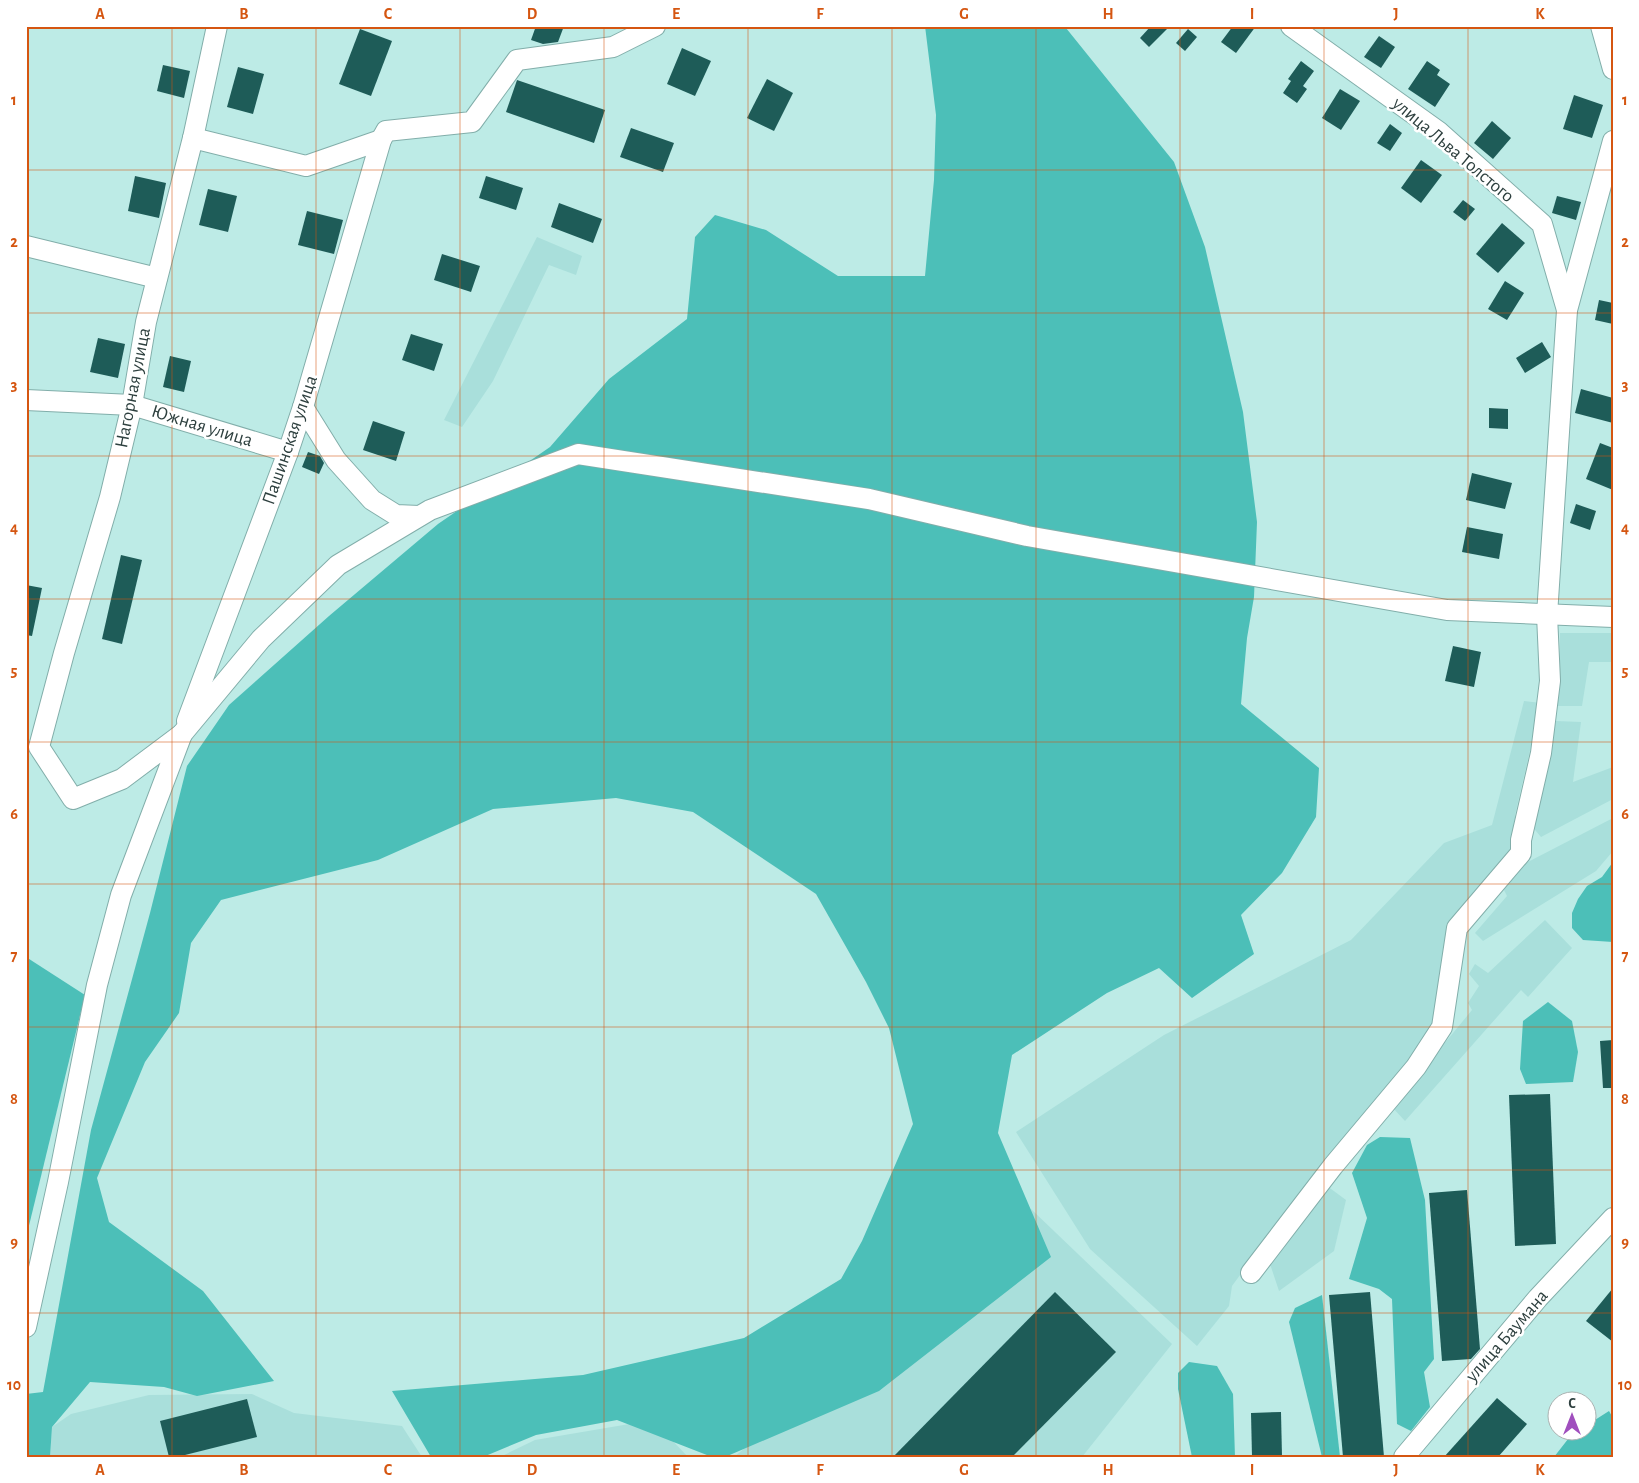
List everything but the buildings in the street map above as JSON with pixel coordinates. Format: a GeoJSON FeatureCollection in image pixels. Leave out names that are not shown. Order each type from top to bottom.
{"type":"FeatureCollection","features":[{"type":"Feature","properties":{"kind":"street","name":"Нагорная улица"},"geometry":{"type":"LineString","coordinates":[[182,734],[122,780],[72,799],[39,748],[64,653],[110,497],[132,405],[146,322],[194,138],[217,26]]}},
{"type":"Feature","properties":{"kind":"street","name":"улица Льва Толстого"},"geometry":{"type":"LineString","coordinates":[[1291,26],[1438,132],[1542,224],[1567,310]]}},
{"type":"Feature","properties":{"kind":"street"},"geometry":{"type":"LineString","coordinates":[[1601,26],[1613,69]]}},
{"type":"Feature","properties":{"kind":"street"},"geometry":{"type":"LineString","coordinates":[[194,138],[306,166],[381,140],[386,131],[472,122],[517,60],[613,47],[652,27]]}},
{"type":"Feature","properties":{"kind":"street","name":"Пашинская улица"},"geometry":{"type":"LineString","coordinates":[[26,1327],[58,1182],[97,985],[121,895],[288,452],[303,407],[381,140]]}},
{"type":"Feature","properties":{"kind":"street","name":"улица Льва Толстого"},"geometry":{"type":"LineString","coordinates":[[1251,1273],[1333,1166],[1416,1067],[1442,1027],[1457,928],[1521,853],[1521,840],[1541,753],[1550,681],[1547,615],[1567,310],[1613,141]]}},
{"type":"Feature","properties":{"kind":"street"},"geometry":{"type":"LineString","coordinates":[[26,246],[157,278]]}},
{"type":"Feature","properties":{"kind":"street","name":"Южная улица"},"geometry":{"type":"LineString","coordinates":[[26,400],[132,405],[288,452]]}},
{"type":"Feature","properties":{"kind":"street"},"geometry":{"type":"LineString","coordinates":[[303,407],[336,460],[372,500],[396,515],[420,516]]}},
{"type":"Feature","properties":{"kind":"street"},"geometry":{"type":"LineString","coordinates":[[182,734],[261,639],[338,565],[430,510],[578,454],[869,498],[1027,536],[1437,608],[1613,617]]}},
{"type":"Feature","properties":{"kind":"street","name":"улица Баумана"},"geometry":{"type":"LineString","coordinates":[[1404,1457],[1538,1298],[1613,1218]]}},
{"type":"Feature","properties":{"kind":"shaded area"},"geometry":{"type":"Polygon","coordinates":[[[925,26],[1063,26],[1066,28],[1174,162],[1205,247],[1243,412],[1257,522],[1254,597],[1247,638],[1241,704],[1319,768],[1316,817],[1282,873],[1241,915],[1254,954],[1192,998],[1159,968],[1107,993],[1012,1055],[998,1133],[1051,1257],[879,1391],[725,1457],[712,1457],[617,1420],[536,1435],[483,1457],[431,1457],[392,1391],[583,1375],[744,1338],[841,1279],[862,1241],[913,1124],[889,1028],[866,982],[816,894],[693,812],[616,798],[493,809],[378,860],[221,900],[191,943],[179,1013],[145,1062],[97,1178],[109,1222],[203,1291],[274,1381],[197,1396],[164,1387],[90,1382],[52,1427],[50,1457],[26,1457],[26,1394],[43,1392],[91,1130],[150,913],[187,766],[229,705],[329,616],[438,524],[550,447],[609,379],[687,319],[695,237],[715,215],[766,230],[838,276],[925,276],[934,180],[936,115],[925,26]]]}},
{"type":"Feature","properties":{"kind":"shaded area"},"geometry":{"type":"Polygon","coordinates":[[[537,237],[582,256],[576,275],[549,265],[493,381],[462,427],[444,420],[537,237]]]}},
{"type":"Feature","properties":{"kind":"shaded area"},"geometry":{"type":"Polygon","coordinates":[[[1560,633],[1613,633],[1613,662],[1589,662],[1582,706],[1556,706],[1560,681],[1560,633]]]}},
{"type":"Feature","properties":{"kind":"shaded area"},"geometry":{"type":"Polygon","coordinates":[[[1524,701],[1541,703],[1515,815],[1516,835],[1511,859],[1471,904],[1453,1005],[1371,1111],[1291,1205],[1232,1286],[1229,1306],[1197,1346],[1090,1249],[1016,1132],[1164,1035],[1351,940],[1444,843],[1492,825],[1524,701]]]}},
{"type":"Feature","properties":{"kind":"shaded area"},"geometry":{"type":"Polygon","coordinates":[[[1556,721],[1581,722],[1573,782],[1613,767],[1613,799],[1541,837],[1531,825],[1556,721]]]}},
{"type":"Feature","properties":{"kind":"shaded area"},"geometry":{"type":"Polygon","coordinates":[[[1613,818],[1613,851],[1596,871],[1483,941],[1475,933],[1507,896],[1503,888],[1522,865],[1613,818]]]}},
{"type":"Feature","properties":{"kind":"shaded area"},"geometry":{"type":"Polygon","coordinates":[[[1613,862],[1613,942],[1583,940],[1572,928],[1572,913],[1578,899],[1587,886],[1602,877],[1613,862]]]}},
{"type":"Feature","properties":{"kind":"shaded area"},"geometry":{"type":"Polygon","coordinates":[[[1545,920],[1572,948],[1528,997],[1521,990],[1405,1121],[1392,1107],[1472,1010],[1468,1003],[1479,986],[1469,974],[1475,964],[1488,973],[1545,920]]]}},
{"type":"Feature","properties":{"kind":"shaded area"},"geometry":{"type":"Polygon","coordinates":[[[26,957],[85,995],[26,1238],[26,957]]]}},
{"type":"Feature","properties":{"kind":"shaded area"},"geometry":{"type":"Polygon","coordinates":[[[1548,1002],[1572,1021],[1578,1052],[1573,1082],[1526,1084],[1520,1069],[1523,1021],[1548,1002]]]}},
{"type":"Feature","properties":{"kind":"shaded area"},"geometry":{"type":"Polygon","coordinates":[[[1380,1137],[1410,1138],[1425,1200],[1434,1359],[1424,1372],[1430,1407],[1411,1431],[1397,1424],[1392,1299],[1379,1289],[1349,1279],[1367,1218],[1352,1173],[1367,1145],[1380,1137]]]}},
{"type":"Feature","properties":{"kind":"shaded area"},"geometry":{"type":"Polygon","coordinates":[[[1327,1186],[1346,1200],[1334,1251],[1279,1291],[1270,1264],[1327,1186]]]}},
{"type":"Feature","properties":{"kind":"shaded area"},"geometry":{"type":"Polygon","coordinates":[[[1031,1209],[1172,1344],[1082,1457],[734,1457],[1031,1209]]]}},
{"type":"Feature","properties":{"kind":"shaded area"},"geometry":{"type":"Polygon","coordinates":[[[1322,1295],[1340,1457],[1322,1457],[1289,1322],[1295,1308],[1322,1295]]]}},
{"type":"Feature","properties":{"kind":"shaded area"},"geometry":{"type":"Polygon","coordinates":[[[1189,1362],[1217,1366],[1233,1394],[1235,1457],[1192,1457],[1178,1389],[1178,1373],[1189,1362]]]}},
{"type":"Feature","properties":{"kind":"shaded area"},"geometry":{"type":"Polygon","coordinates":[[[252,1394],[294,1413],[402,1426],[422,1457],[50,1457],[52,1427],[71,1414],[149,1395],[252,1394]]]}},
{"type":"Feature","properties":{"kind":"shaded area"},"geometry":{"type":"Polygon","coordinates":[[[1609,1411],[1613,1418],[1613,1457],[1554,1457],[1567,1440],[1596,1440],[1596,1419],[1609,1411]]]}},
{"type":"Feature","properties":{"kind":"shaded area"},"geometry":{"type":"Polygon","coordinates":[[[653,1420],[688,1457],[500,1457],[535,1440],[653,1420]]]}}]}
